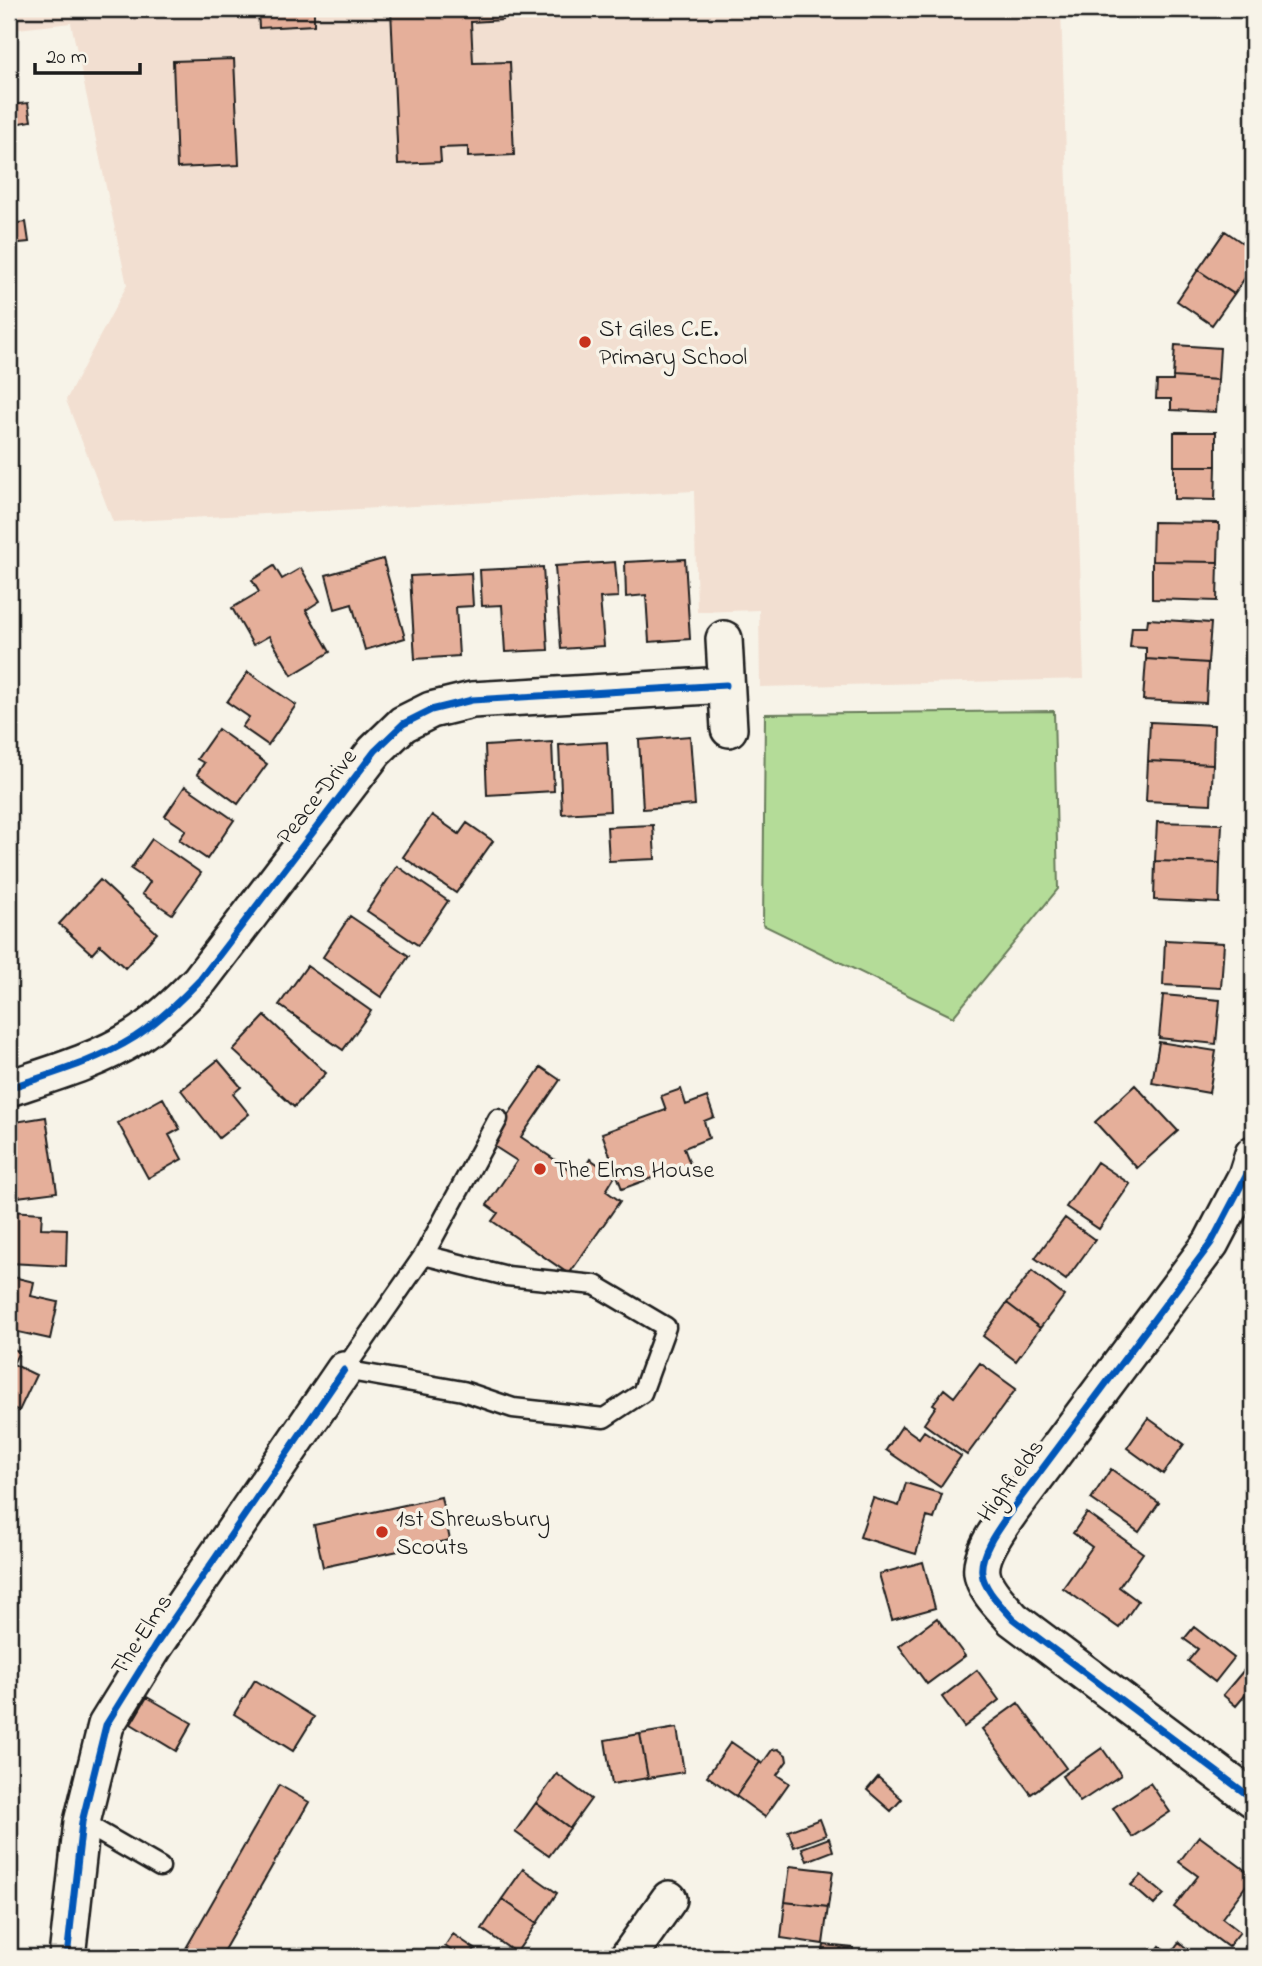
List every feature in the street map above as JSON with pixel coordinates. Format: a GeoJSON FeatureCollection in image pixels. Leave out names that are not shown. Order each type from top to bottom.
{"type":"FeatureCollection","features":[{"type":"Feature","properties":{"kind":"street"},"geometry":{"type":"LineString","coordinates":[[724,639],[729,729]]}},
{"type":"Feature","properties":{"kind":"street","name":"Peace Drive"},"geometry":{"type":"LineString","coordinates":[[9,1088],[85,1062],[134,1038],[172,1009],[200,980],[375,751],[403,724],[432,710],[472,700],[726,685]]}},
{"type":"Feature","properties":{"kind":"street","name":"Highfields"},"geometry":{"type":"LineString","coordinates":[[1253,1154],[1246,1176],[1211,1243],[989,1542],[982,1572],[990,1591],[1013,1619],[1253,1799]]}},
{"type":"Feature","properties":{"kind":"street","name":"The Elms"},"geometry":{"type":"LineString","coordinates":[[67,1957],[82,1822],[106,1725],[155,1646],[344,1370]]}},
{"type":"Feature","properties":{"kind":"street"},"geometry":{"type":"LineString","coordinates":[[628,1957],[669,1899]]}},
{"type":"Feature","properties":{"kind":"lane"},"geometry":{"type":"LineString","coordinates":[[425,1255],[507,1276],[595,1285],[666,1327],[642,1393],[604,1418],[513,1408],[463,1391],[344,1370],[425,1255],[498,1119]]}},
{"type":"Feature","properties":{"kind":"lane"},"geometry":{"type":"LineString","coordinates":[[82,1822],[160,1867]]}},
{"type":"Feature","properties":{"kind":"shaded area","name":"St Giles C.E. Primary School"},"geometry":{"type":"Polygon","coordinates":[[[9,9],[1061,9],[1084,679],[760,687],[759,610],[697,612],[694,491],[113,522],[66,400],[127,285],[71,23],[9,30],[9,9]]]}},
{"type":"Feature","properties":{"kind":"green space"},"geometry":{"type":"Polygon","coordinates":[[[1054,711],[1058,889],[953,1017],[763,925],[765,714],[1054,711]]]}},
{"type":"Feature","properties":{"kind":"building"},"geometry":{"type":"Polygon","coordinates":[[[258,9],[314,9],[314,25],[259,28],[258,9]]]}},
{"type":"Feature","properties":{"kind":"building"},"geometry":{"type":"Polygon","coordinates":[[[391,9],[502,9],[503,20],[471,22],[473,63],[510,62],[514,155],[468,157],[468,147],[440,148],[441,162],[398,164],[391,9]]]}},
{"type":"Feature","properties":{"kind":"building"},"geometry":{"type":"Polygon","coordinates":[[[9,42],[16,81],[9,82],[9,42]]]}},
{"type":"Feature","properties":{"kind":"building"},"geometry":{"type":"Polygon","coordinates":[[[234,59],[239,165],[177,168],[173,61],[234,59]]]}},
{"type":"Feature","properties":{"kind":"building"},"geometry":{"type":"Polygon","coordinates":[[[28,103],[31,121],[9,125],[9,105],[28,103]]]}},
{"type":"Feature","properties":{"kind":"building"},"geometry":{"type":"Polygon","coordinates":[[[26,222],[29,242],[9,244],[9,224],[26,222]]]}},
{"type":"Feature","properties":{"kind":"building"},"geometry":{"type":"Polygon","coordinates":[[[1225,231],[1253,250],[1253,266],[1234,294],[1198,270],[1225,231]]]}},
{"type":"Feature","properties":{"kind":"building"},"geometry":{"type":"Polygon","coordinates":[[[1198,270],[1234,294],[1212,325],[1177,301],[1198,270]]]}},
{"type":"Feature","properties":{"kind":"building"},"geometry":{"type":"Polygon","coordinates":[[[1175,345],[1220,348],[1218,380],[1173,377],[1175,345]]]}},
{"type":"Feature","properties":{"kind":"building"},"geometry":{"type":"Polygon","coordinates":[[[1173,377],[1218,380],[1216,412],[1171,410],[1171,399],[1156,399],[1157,381],[1173,381],[1173,377]]]}},
{"type":"Feature","properties":{"kind":"building"},"geometry":{"type":"Polygon","coordinates":[[[1174,432],[1216,432],[1216,466],[1174,466],[1174,432]]]}},
{"type":"Feature","properties":{"kind":"building"},"geometry":{"type":"Polygon","coordinates":[[[1174,466],[1216,466],[1215,500],[1174,499],[1174,466]]]}},
{"type":"Feature","properties":{"kind":"building"},"geometry":{"type":"Polygon","coordinates":[[[1153,522],[1219,523],[1218,562],[1152,561],[1153,522]]]}},
{"type":"Feature","properties":{"kind":"building"},"geometry":{"type":"Polygon","coordinates":[[[383,559],[405,638],[365,650],[352,604],[335,609],[326,575],[383,559]]]}},
{"type":"Feature","properties":{"kind":"building"},"geometry":{"type":"Polygon","coordinates":[[[685,559],[690,639],[649,642],[646,595],[626,597],[625,562],[685,559]]]}},
{"type":"Feature","properties":{"kind":"building"},"geometry":{"type":"Polygon","coordinates":[[[1152,561],[1218,562],[1217,601],[1152,599],[1152,561]]]}},
{"type":"Feature","properties":{"kind":"building"},"geometry":{"type":"Polygon","coordinates":[[[615,562],[618,597],[600,598],[604,646],[561,649],[555,566],[615,562]]]}},
{"type":"Feature","properties":{"kind":"building"},"geometry":{"type":"Polygon","coordinates":[[[274,566],[282,579],[301,568],[320,601],[306,610],[330,652],[292,675],[269,636],[253,645],[232,608],[259,592],[252,580],[274,566]]]}},
{"type":"Feature","properties":{"kind":"building"},"geometry":{"type":"Polygon","coordinates":[[[543,567],[548,650],[505,652],[502,605],[482,606],[480,570],[543,567]]]}},
{"type":"Feature","properties":{"kind":"building"},"geometry":{"type":"Polygon","coordinates":[[[471,573],[473,606],[456,607],[459,656],[415,659],[410,576],[471,573]]]}},
{"type":"Feature","properties":{"kind":"building"},"geometry":{"type":"Polygon","coordinates":[[[1148,619],[1211,623],[1208,663],[1146,659],[1146,648],[1130,647],[1132,627],[1147,627],[1148,619]]]}},
{"type":"Feature","properties":{"kind":"building"},"geometry":{"type":"Polygon","coordinates":[[[1146,659],[1208,663],[1206,703],[1143,700],[1146,659]]]}},
{"type":"Feature","properties":{"kind":"building"},"geometry":{"type":"Polygon","coordinates":[[[248,672],[296,705],[268,745],[242,727],[249,717],[227,702],[248,672]]]}},
{"type":"Feature","properties":{"kind":"building"},"geometry":{"type":"Polygon","coordinates":[[[1150,722],[1214,725],[1213,764],[1148,761],[1150,722]]]}},
{"type":"Feature","properties":{"kind":"building"},"geometry":{"type":"Polygon","coordinates":[[[218,729],[267,764],[238,804],[197,774],[204,763],[197,759],[218,729]]]}},
{"type":"Feature","properties":{"kind":"building"},"geometry":{"type":"Polygon","coordinates":[[[690,736],[695,805],[643,809],[639,740],[690,736]]]}},
{"type":"Feature","properties":{"kind":"building"},"geometry":{"type":"Polygon","coordinates":[[[552,742],[554,791],[487,795],[485,746],[552,742]]]}},
{"type":"Feature","properties":{"kind":"building"},"geometry":{"type":"Polygon","coordinates":[[[607,742],[610,811],[562,814],[559,745],[607,742]]]}},
{"type":"Feature","properties":{"kind":"building"},"geometry":{"type":"Polygon","coordinates":[[[1148,761],[1213,764],[1211,804],[1146,801],[1148,761]]]}},
{"type":"Feature","properties":{"kind":"building"},"geometry":{"type":"Polygon","coordinates":[[[185,786],[234,820],[207,859],[179,840],[186,830],[165,816],[185,786]]]}},
{"type":"Feature","properties":{"kind":"building"},"geometry":{"type":"Polygon","coordinates":[[[432,815],[459,834],[467,823],[493,841],[456,893],[403,857],[432,815]]]}},
{"type":"Feature","properties":{"kind":"building"},"geometry":{"type":"Polygon","coordinates":[[[1157,822],[1222,824],[1220,863],[1155,861],[1157,822]]]}},
{"type":"Feature","properties":{"kind":"building"},"geometry":{"type":"Polygon","coordinates":[[[653,825],[655,859],[609,861],[607,827],[653,825]]]}},
{"type":"Feature","properties":{"kind":"building"},"geometry":{"type":"Polygon","coordinates":[[[152,839],[201,873],[172,914],[142,894],[150,882],[131,869],[152,839]]]}},
{"type":"Feature","properties":{"kind":"building"},"geometry":{"type":"Polygon","coordinates":[[[1155,861],[1220,863],[1219,903],[1154,900],[1155,861]]]}},
{"type":"Feature","properties":{"kind":"building"},"geometry":{"type":"Polygon","coordinates":[[[397,866],[448,901],[418,945],[367,911],[397,866]]]}},
{"type":"Feature","properties":{"kind":"building"},"geometry":{"type":"Polygon","coordinates":[[[100,880],[157,933],[125,968],[100,945],[92,954],[59,924],[100,880]]]}},
{"type":"Feature","properties":{"kind":"building"},"geometry":{"type":"Polygon","coordinates":[[[350,916],[409,956],[381,997],[323,957],[350,916]]]}},
{"type":"Feature","properties":{"kind":"building"},"geometry":{"type":"Polygon","coordinates":[[[1165,940],[1224,943],[1221,988],[1163,985],[1165,940]]]}},
{"type":"Feature","properties":{"kind":"building"},"geometry":{"type":"Polygon","coordinates":[[[307,966],[371,1011],[343,1050],[279,1005],[307,966]]]}},
{"type":"Feature","properties":{"kind":"building"},"geometry":{"type":"Polygon","coordinates":[[[1163,995],[1220,1000],[1216,1044],[1159,1038],[1163,995]]]}},
{"type":"Feature","properties":{"kind":"building"},"geometry":{"type":"Polygon","coordinates":[[[265,1016],[326,1073],[294,1107],[233,1050],[265,1016]]]}},
{"type":"Feature","properties":{"kind":"building"},"geometry":{"type":"Polygon","coordinates":[[[1159,1042],[1216,1051],[1209,1093],[1152,1083],[1159,1042]]]}},
{"type":"Feature","properties":{"kind":"building"},"geometry":{"type":"Polygon","coordinates":[[[218,1060],[241,1087],[233,1094],[249,1114],[219,1138],[181,1090],[218,1060]]]}},
{"type":"Feature","properties":{"kind":"building","name":"The Elms House"},"geometry":{"type":"Polygon","coordinates":[[[541,1067],[560,1080],[521,1137],[579,1176],[590,1159],[615,1176],[606,1191],[620,1201],[569,1274],[492,1221],[498,1213],[487,1205],[517,1161],[489,1143],[541,1067]]]}},
{"type":"Feature","properties":{"kind":"building"},"geometry":{"type":"Polygon","coordinates":[[[1135,1085],[1178,1131],[1137,1168],[1095,1122],[1135,1085]]]}},
{"type":"Feature","properties":{"kind":"building"},"geometry":{"type":"Polygon","coordinates":[[[681,1089],[686,1105],[707,1097],[714,1117],[704,1121],[709,1138],[684,1148],[690,1164],[622,1189],[602,1133],[666,1110],[661,1096],[681,1089]]]}},
{"type":"Feature","properties":{"kind":"building"},"geometry":{"type":"Polygon","coordinates":[[[163,1098],[180,1129],[169,1135],[182,1159],[148,1178],[118,1123],[163,1098]]]}},
{"type":"Feature","properties":{"kind":"building"},"geometry":{"type":"Polygon","coordinates":[[[46,1117],[57,1192],[9,1198],[9,1123],[46,1117]]]}},
{"type":"Feature","properties":{"kind":"building"},"geometry":{"type":"Polygon","coordinates":[[[1097,1162],[1130,1184],[1099,1229],[1066,1207],[1097,1162]]]}},
{"type":"Feature","properties":{"kind":"building"},"geometry":{"type":"Polygon","coordinates":[[[9,1211],[42,1213],[41,1228],[67,1229],[66,1266],[9,1263],[9,1211]]]}},
{"type":"Feature","properties":{"kind":"building"},"geometry":{"type":"Polygon","coordinates":[[[1065,1218],[1095,1240],[1066,1280],[1035,1258],[1065,1218]]]}},
{"type":"Feature","properties":{"kind":"building"},"geometry":{"type":"Polygon","coordinates":[[[1032,1271],[1064,1296],[1040,1328],[1007,1303],[1032,1271]]]}},
{"type":"Feature","properties":{"kind":"building"},"geometry":{"type":"Polygon","coordinates":[[[9,1276],[34,1282],[31,1296],[58,1302],[50,1339],[9,1330],[9,1276]]]}},
{"type":"Feature","properties":{"kind":"building"},"geometry":{"type":"Polygon","coordinates":[[[1007,1303],[1040,1328],[1016,1361],[983,1336],[1007,1303]]]}},
{"type":"Feature","properties":{"kind":"building"},"geometry":{"type":"Polygon","coordinates":[[[9,1346],[19,1352],[13,1364],[36,1375],[19,1411],[9,1406],[9,1346]]]}},
{"type":"Feature","properties":{"kind":"building"},"geometry":{"type":"Polygon","coordinates":[[[980,1363],[1016,1389],[967,1455],[924,1424],[936,1406],[933,1404],[944,1389],[954,1397],[980,1363]]]}},
{"type":"Feature","properties":{"kind":"building"},"geometry":{"type":"Polygon","coordinates":[[[1148,1418],[1184,1444],[1163,1474],[1127,1448],[1148,1418]]]}},
{"type":"Feature","properties":{"kind":"building"},"geometry":{"type":"Polygon","coordinates":[[[902,1426],[919,1438],[924,1431],[961,1456],[940,1487],[886,1450],[902,1426]]]}},
{"type":"Feature","properties":{"kind":"building"},"geometry":{"type":"Polygon","coordinates":[[[1111,1469],[1159,1503],[1139,1532],[1091,1499],[1111,1469]]]}},
{"type":"Feature","properties":{"kind":"building"},"geometry":{"type":"Polygon","coordinates":[[[906,1483],[942,1494],[934,1519],[927,1517],[916,1554],[860,1537],[873,1498],[899,1506],[906,1483]]]}},
{"type":"Feature","properties":{"kind":"building","name":"1st Shrewsbury Scouts"},"geometry":{"type":"Polygon","coordinates":[[[441,1497],[450,1540],[323,1567],[314,1525],[441,1497]]]}},
{"type":"Feature","properties":{"kind":"building"},"geometry":{"type":"Polygon","coordinates":[[[1087,1513],[1143,1553],[1119,1587],[1138,1601],[1119,1628],[1063,1588],[1092,1547],[1073,1533],[1087,1513]]]}},
{"type":"Feature","properties":{"kind":"building"},"geometry":{"type":"Polygon","coordinates":[[[923,1562],[935,1608],[892,1620],[879,1574],[923,1562]]]}},
{"type":"Feature","properties":{"kind":"building"},"geometry":{"type":"Polygon","coordinates":[[[937,1618],[965,1656],[927,1684],[899,1646],[937,1618]]]}},
{"type":"Feature","properties":{"kind":"building"},"geometry":{"type":"Polygon","coordinates":[[[1194,1627],[1234,1658],[1215,1682],[1188,1661],[1198,1649],[1184,1639],[1194,1627]]]}},
{"type":"Feature","properties":{"kind":"building"},"geometry":{"type":"Polygon","coordinates":[[[977,1670],[999,1700],[964,1727],[942,1697],[977,1670]]]}},
{"type":"Feature","properties":{"kind":"building"},"geometry":{"type":"Polygon","coordinates":[[[1244,1670],[1253,1678],[1253,1686],[1236,1706],[1223,1695],[1244,1670]]]}},
{"type":"Feature","properties":{"kind":"building"},"geometry":{"type":"Polygon","coordinates":[[[255,1680],[314,1717],[293,1751],[234,1714],[255,1680]]]}},
{"type":"Feature","properties":{"kind":"building"},"geometry":{"type":"Polygon","coordinates":[[[147,1697],[192,1723],[176,1751],[131,1724],[147,1697]]]}},
{"type":"Feature","properties":{"kind":"building"},"geometry":{"type":"Polygon","coordinates":[[[1018,1703],[1066,1768],[1031,1794],[982,1729],[1018,1703]]]}},
{"type":"Feature","properties":{"kind":"building"},"geometry":{"type":"Polygon","coordinates":[[[677,1728],[684,1772],[648,1778],[640,1734],[677,1728]]]}},
{"type":"Feature","properties":{"kind":"building"},"geometry":{"type":"Polygon","coordinates":[[[640,1734],[648,1778],[612,1784],[605,1740],[640,1734]]]}},
{"type":"Feature","properties":{"kind":"building"},"geometry":{"type":"Polygon","coordinates":[[[731,1742],[760,1762],[736,1796],[707,1776],[731,1742]]]}},
{"type":"Feature","properties":{"kind":"building"},"geometry":{"type":"Polygon","coordinates":[[[1102,1748],[1121,1775],[1080,1802],[1062,1776],[1102,1748]]]}},
{"type":"Feature","properties":{"kind":"building"},"geometry":{"type":"Polygon","coordinates":[[[778,1749],[786,1755],[787,1761],[777,1775],[789,1783],[765,1817],[736,1796],[760,1762],[762,1764],[772,1750],[778,1749]]]}},
{"type":"Feature","properties":{"kind":"building"},"geometry":{"type":"Polygon","coordinates":[[[557,1774],[591,1799],[570,1828],[536,1803],[557,1774]]]}},
{"type":"Feature","properties":{"kind":"building"},"geometry":{"type":"Polygon","coordinates":[[[878,1777],[902,1799],[891,1811],[867,1790],[878,1777]]]}},
{"type":"Feature","properties":{"kind":"building"},"geometry":{"type":"Polygon","coordinates":[[[1150,1783],[1170,1812],[1132,1837],[1113,1808],[1150,1783]]]}},
{"type":"Feature","properties":{"kind":"building"},"geometry":{"type":"Polygon","coordinates":[[[279,1785],[309,1802],[220,1957],[181,1957],[279,1785]]]}},
{"type":"Feature","properties":{"kind":"building"},"geometry":{"type":"Polygon","coordinates":[[[536,1803],[570,1828],[549,1856],[515,1832],[536,1803]]]}},
{"type":"Feature","properties":{"kind":"building"},"geometry":{"type":"Polygon","coordinates":[[[820,1819],[826,1835],[794,1847],[788,1831],[820,1819]]]}},
{"type":"Feature","properties":{"kind":"building"},"geometry":{"type":"Polygon","coordinates":[[[1199,1836],[1253,1876],[1222,1918],[1240,1932],[1228,1947],[1174,1907],[1198,1876],[1179,1862],[1199,1836]]]}},
{"type":"Feature","properties":{"kind":"building"},"geometry":{"type":"Polygon","coordinates":[[[829,1838],[833,1851],[807,1861],[802,1848],[829,1838]]]}},
{"type":"Feature","properties":{"kind":"building"},"geometry":{"type":"Polygon","coordinates":[[[790,1866],[833,1871],[828,1907],[785,1902],[790,1866]]]}},
{"type":"Feature","properties":{"kind":"building"},"geometry":{"type":"Polygon","coordinates":[[[523,1869],[557,1893],[537,1923],[502,1899],[523,1869]]]}},
{"type":"Feature","properties":{"kind":"building"},"geometry":{"type":"Polygon","coordinates":[[[1141,1875],[1164,1894],[1154,1905],[1131,1885],[1141,1875]]]}},
{"type":"Feature","properties":{"kind":"building"},"geometry":{"type":"Polygon","coordinates":[[[502,1899],[537,1923],[516,1953],[482,1929],[502,1899]]]}},
{"type":"Feature","properties":{"kind":"building"},"geometry":{"type":"Polygon","coordinates":[[[785,1902],[828,1907],[823,1944],[781,1938],[785,1902]]]}},
{"type":"Feature","properties":{"kind":"building"},"geometry":{"type":"Polygon","coordinates":[[[453,1934],[475,1949],[469,1957],[460,1957],[445,1946],[453,1934]]]}},
{"type":"Feature","properties":{"kind":"building"},"geometry":{"type":"Polygon","coordinates":[[[1179,1942],[1197,1957],[1151,1957],[1160,1946],[1170,1954],[1179,1942]]]}},
{"type":"Feature","properties":{"kind":"building"},"geometry":{"type":"Polygon","coordinates":[[[824,1945],[853,1948],[853,1957],[822,1957],[824,1945]]]}},
{"type":"Feature","properties":{"kind":"cycle path"},"geometry":{"type":"LineString","coordinates":[[9,1088],[74,1066],[120,1046],[144,1031],[177,1003],[200,980],[375,751],[403,724],[431,710],[472,700],[726,685]]}},
{"type":"Feature","properties":{"kind":"cycle path"},"geometry":{"type":"LineString","coordinates":[[1253,1154],[1246,1176],[1211,1243],[1003,1522],[988,1547],[982,1565],[983,1579],[990,1592],[1013,1619],[1253,1799]]}},
{"type":"Feature","properties":{"kind":"cycle path"},"geometry":{"type":"LineString","coordinates":[[67,1957],[82,1822],[106,1725],[155,1646],[344,1370]]}},
{"type":"Feature","properties":{"kind":"place","name":"St Giles C.E. Primary School"},"geometry":{"type":"Point","coordinates":[585,342]}},
{"type":"Feature","properties":{"kind":"place","name":"The Elms House"},"geometry":{"type":"Point","coordinates":[540,1169]}},
{"type":"Feature","properties":{"kind":"place","name":"1st Shrewsbury Scouts"},"geometry":{"type":"Point","coordinates":[382,1532]}}]}
